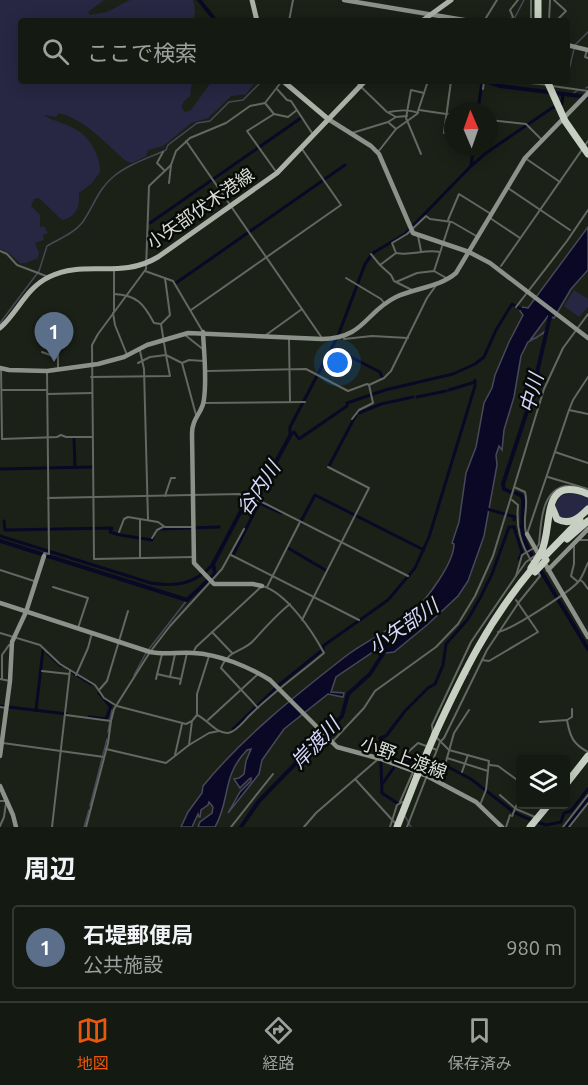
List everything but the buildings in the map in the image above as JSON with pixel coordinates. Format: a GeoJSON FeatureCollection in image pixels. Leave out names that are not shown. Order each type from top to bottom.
{"type":"FeatureCollection","features":[{"type":"Feature","properties":{"kind":"highway"},"geometry":{"type":"LineString","coordinates":[[538,0],[538,18]]}},
{"type":"Feature","properties":{"kind":"highway"},"geometry":{"type":"LineString","coordinates":[[545,84],[565,121],[588,154]]}},
{"type":"Feature","properties":{"kind":"highway"},"geometry":{"type":"LineString","coordinates":[[396,824],[482,644],[533,570],[536,553],[547,537],[553,498],[559,492],[568,490],[588,495]]}},
{"type":"Feature","properties":{"kind":"highway"},"geometry":{"type":"LineString","coordinates":[[588,495],[575,492],[565,493],[557,496],[552,506],[555,516],[566,522],[578,519],[588,510]]}},
{"type":"Feature","properties":{"kind":"highway"},"geometry":{"type":"LineString","coordinates":[[536,553],[588,510]]}},
{"type":"Feature","properties":{"kind":"highway"},"geometry":{"type":"LineString","coordinates":[[536,553],[588,516]]}},
{"type":"Feature","properties":{"kind":"highway"},"geometry":{"type":"LineString","coordinates":[[536,553],[588,521]]}},
{"type":"Feature","properties":{"kind":"highway"},"geometry":{"type":"LineString","coordinates":[[438,737],[471,656],[505,604],[533,570]]}},
{"type":"Feature","properties":{"kind":"highway"},"geometry":{"type":"LineString","coordinates":[[570,778],[588,754]]}},
{"type":"Feature","properties":{"kind":"highway"},"geometry":{"type":"LineString","coordinates":[[530,827],[545,809]]}},
{"type":"Feature","properties":{"kind":"main road"},"geometry":{"type":"LineString","coordinates":[[252,0],[256,18]]}},
{"type":"Feature","properties":{"kind":"main road"},"geometry":{"type":"LineString","coordinates":[[425,18],[451,0]]}},
{"type":"Feature","properties":{"kind":"main road"},"geometry":{"type":"LineString","coordinates":[[287,84],[328,119]]}},
{"type":"Feature","properties":{"kind":"main road","name":"小矢部伏木港線"},"geometry":{"type":"LineString","coordinates":[[0,328],[29,292],[48,278],[79,269],[127,269],[146,263],[231,206],[277,173],[360,86]]}},
{"type":"Feature","properties":{"kind":"street"},"geometry":{"type":"LineString","coordinates":[[289,18],[292,0]]}},
{"type":"Feature","properties":{"kind":"street"},"geometry":{"type":"LineString","coordinates":[[344,0],[453,18]]}},
{"type":"Feature","properties":{"kind":"street"},"geometry":{"type":"LineString","coordinates":[[486,18],[497,0]]}},
{"type":"Feature","properties":{"kind":"street"},"geometry":{"type":"LineString","coordinates":[[512,18],[510,10],[518,0]]}},
{"type":"Feature","properties":{"kind":"street"},"geometry":{"type":"LineString","coordinates":[[531,0],[531,18]]}},
{"type":"Feature","properties":{"kind":"street"},"geometry":{"type":"LineString","coordinates":[[549,18],[550,0]]}},
{"type":"Feature","properties":{"kind":"street"},"geometry":{"type":"LineString","coordinates":[[554,0],[566,11],[559,18]]}},
{"type":"Feature","properties":{"kind":"street"},"geometry":{"type":"LineString","coordinates":[[570,46],[588,50],[585,57],[588,58]]}},
{"type":"Feature","properties":{"kind":"street"},"geometry":{"type":"LineString","coordinates":[[169,183],[171,165],[176,151],[186,141],[226,123],[250,106],[265,104],[281,84]]}},
{"type":"Feature","properties":{"kind":"street"},"geometry":{"type":"LineString","coordinates":[[378,152],[396,129],[419,112],[427,84]]}},
{"type":"Feature","properties":{"kind":"street"},"geometry":{"type":"LineString","coordinates":[[448,102],[451,84]]}},
{"type":"Feature","properties":{"kind":"street"},"geometry":{"type":"LineString","coordinates":[[483,84],[483,89]]}},
{"type":"Feature","properties":{"kind":"street"},"geometry":{"type":"LineString","coordinates":[[552,84],[588,92]]}},
{"type":"Feature","properties":{"kind":"street"},"geometry":{"type":"LineString","coordinates":[[360,86],[396,117]]}},
{"type":"Feature","properties":{"kind":"street"},"geometry":{"type":"LineString","coordinates":[[277,89],[291,101],[313,135]]}},
{"type":"Feature","properties":{"kind":"street"},"geometry":{"type":"LineString","coordinates":[[421,154],[407,116],[411,90],[425,93]]}},
{"type":"Feature","properties":{"kind":"street"},"geometry":{"type":"LineString","coordinates":[[338,338],[360,327],[385,304],[412,290],[448,279],[456,273],[525,158],[588,92]]}},
{"type":"Feature","properties":{"kind":"street"},"geometry":{"type":"LineString","coordinates":[[265,104],[274,114],[288,117],[297,110]]}},
{"type":"Feature","properties":{"kind":"street"},"geometry":{"type":"LineString","coordinates":[[389,112],[444,114]]}},
{"type":"Feature","properties":{"kind":"street"},"geometry":{"type":"LineString","coordinates":[[274,114],[247,131],[277,173]]}},
{"type":"Feature","properties":{"kind":"street"},"geometry":{"type":"LineString","coordinates":[[351,134],[388,122],[396,117],[407,116]]}},
{"type":"Feature","properties":{"kind":"street"},"geometry":{"type":"LineString","coordinates":[[328,119],[378,152],[384,161],[410,229],[418,236],[469,252],[490,263],[588,338]]}},
{"type":"Feature","properties":{"kind":"street"},"geometry":{"type":"LineString","coordinates":[[498,121],[526,124],[542,140]]}},
{"type":"Feature","properties":{"kind":"street"},"geometry":{"type":"LineString","coordinates":[[388,122],[396,129]]}},
{"type":"Feature","properties":{"kind":"street"},"geometry":{"type":"LineString","coordinates":[[186,141],[322,339]]}},
{"type":"Feature","properties":{"kind":"street"},"geometry":{"type":"LineString","coordinates":[[501,267],[588,141]]}},
{"type":"Feature","properties":{"kind":"street"},"geometry":{"type":"LineString","coordinates":[[191,310],[342,206],[301,148]]}},
{"type":"Feature","properties":{"kind":"street"},"geometry":{"type":"LineString","coordinates":[[163,152],[157,163],[164,170]]}},
{"type":"Feature","properties":{"kind":"street"},"geometry":{"type":"LineString","coordinates":[[525,158],[560,182]]}},
{"type":"Feature","properties":{"kind":"street"},"geometry":{"type":"LineString","coordinates":[[171,165],[149,186],[145,271],[94,340],[91,351],[94,559],[194,557]]}},
{"type":"Feature","properties":{"kind":"street"},"geometry":{"type":"LineString","coordinates":[[506,187],[570,230]]}},
{"type":"Feature","properties":{"kind":"street"},"geometry":{"type":"LineString","coordinates":[[434,271],[459,194],[520,238]]}},
{"type":"Feature","properties":{"kind":"street"},"geometry":{"type":"LineString","coordinates":[[516,307],[588,210]]}},
{"type":"Feature","properties":{"kind":"street"},"geometry":{"type":"LineString","coordinates":[[396,253],[392,243],[426,216],[430,219],[449,221],[478,237]]}},
{"type":"Feature","properties":{"kind":"street"},"geometry":{"type":"LineString","coordinates":[[418,236],[421,251]]}},
{"type":"Feature","properties":{"kind":"street"},"geometry":{"type":"LineString","coordinates":[[0,251],[7,254],[17,265],[48,278]]}},
{"type":"Feature","properties":{"kind":"street"},"geometry":{"type":"LineString","coordinates":[[380,266],[396,253],[415,255],[421,251],[440,252]]}},
{"type":"Feature","properties":{"kind":"street"},"geometry":{"type":"LineString","coordinates":[[371,254],[396,282],[412,290]]}},
{"type":"Feature","properties":{"kind":"street"},"geometry":{"type":"LineString","coordinates":[[114,270],[115,325],[127,355]]}},
{"type":"Feature","properties":{"kind":"street"},"geometry":{"type":"LineString","coordinates":[[106,749],[164,763],[209,733],[234,731],[257,707],[324,653],[290,604],[265,586],[253,584],[220,586],[209,581],[196,566],[192,425],[204,404],[204,332],[177,285],[145,271]]}},
{"type":"Feature","properties":{"kind":"street"},"geometry":{"type":"LineString","coordinates":[[396,282],[417,273],[434,271],[448,279]]}},
{"type":"Feature","properties":{"kind":"street"},"geometry":{"type":"LineString","coordinates":[[114,294],[137,299],[145,306],[154,324],[161,324],[170,315],[165,278]]}},
{"type":"Feature","properties":{"kind":"street"},"geometry":{"type":"LineString","coordinates":[[346,278],[357,283],[385,304]]}},
{"type":"Feature","properties":{"kind":"street"},"geometry":{"type":"LineString","coordinates":[[204,371],[306,369],[348,391],[367,384],[369,386],[386,377],[437,283]]}},
{"type":"Feature","properties":{"kind":"street"},"geometry":{"type":"LineString","coordinates":[[266,336],[302,309]]}},
{"type":"Feature","properties":{"kind":"street"},"geometry":{"type":"LineString","coordinates":[[332,742],[360,713],[375,691],[436,647],[458,624],[484,579],[511,500],[544,389],[557,358],[588,314]]}},
{"type":"Feature","properties":{"kind":"street"},"geometry":{"type":"LineString","coordinates":[[91,377],[170,376],[161,324]]}},
{"type":"Feature","properties":{"kind":"street"},"geometry":{"type":"LineString","coordinates":[[93,437],[61,435],[2,439],[0,368],[47,371],[91,365],[127,355],[164,339],[204,332],[322,339],[372,336],[408,338]]}},
{"type":"Feature","properties":{"kind":"street"},"geometry":{"type":"LineString","coordinates":[[185,334],[204,350]]}},
{"type":"Feature","properties":{"kind":"street"},"geometry":{"type":"LineString","coordinates":[[289,337],[290,402]]}},
{"type":"Feature","properties":{"kind":"street"},"geometry":{"type":"LineString","coordinates":[[58,341],[58,370]]}},
{"type":"Feature","properties":{"kind":"street"},"geometry":{"type":"LineString","coordinates":[[139,348],[144,361],[145,377],[147,520]]}},
{"type":"Feature","properties":{"kind":"street"},"geometry":{"type":"LineString","coordinates":[[42,352],[58,358]]}},
{"type":"Feature","properties":{"kind":"street"},"geometry":{"type":"LineString","coordinates":[[138,363],[150,357],[166,355],[182,363],[196,415]]}},
{"type":"Feature","properties":{"kind":"street"},"geometry":{"type":"LineString","coordinates":[[182,363],[189,360],[204,361]]}},
{"type":"Feature","properties":{"kind":"street"},"geometry":{"type":"LineString","coordinates":[[0,756],[3,708],[10,681],[11,645],[26,612],[44,555],[49,554],[47,371]]}},
{"type":"Feature","properties":{"kind":"street"},"geometry":{"type":"LineString","coordinates":[[526,534],[569,410],[588,377]]}},
{"type":"Feature","properties":{"kind":"street"},"geometry":{"type":"LineString","coordinates":[[352,419],[356,412],[373,403],[369,386]]}},
{"type":"Feature","properties":{"kind":"street"},"geometry":{"type":"LineString","coordinates":[[1,389],[47,390]]}},
{"type":"Feature","properties":{"kind":"street"},"geometry":{"type":"LineString","coordinates":[[47,394],[92,393]]}},
{"type":"Feature","properties":{"kind":"street"},"geometry":{"type":"LineString","coordinates":[[204,404],[304,402]]}},
{"type":"Feature","properties":{"kind":"street"},"geometry":{"type":"LineString","coordinates":[[569,410],[588,414]]}},
{"type":"Feature","properties":{"kind":"street"},"geometry":{"type":"LineString","coordinates":[[555,452],[588,463]]}},
{"type":"Feature","properties":{"kind":"street"},"geometry":{"type":"LineString","coordinates":[[302,620],[369,488],[328,467]]}},
{"type":"Feature","properties":{"kind":"street"},"geometry":{"type":"LineString","coordinates":[[546,477],[588,489]]}},
{"type":"Feature","properties":{"kind":"street"},"geometry":{"type":"LineString","coordinates":[[165,496],[171,478],[175,478]]}},
{"type":"Feature","properties":{"kind":"street"},"geometry":{"type":"LineString","coordinates":[[514,486],[525,492],[527,500],[526,534],[588,638]]}},
{"type":"Feature","properties":{"kind":"street"},"geometry":{"type":"LineString","coordinates":[[480,805],[486,790],[489,761],[449,750],[431,729],[457,668],[516,576],[536,553],[549,496],[564,487],[581,487]]}},
{"type":"Feature","properties":{"kind":"street"},"geometry":{"type":"LineString","coordinates":[[48,498],[242,495],[300,521],[408,576]]}},
{"type":"Feature","properties":{"kind":"street"},"geometry":{"type":"LineString","coordinates":[[511,500],[518,505],[519,538],[536,553]]}},
{"type":"Feature","properties":{"kind":"street"},"geometry":{"type":"LineString","coordinates":[[119,531],[126,518],[158,522],[163,526]]}},
{"type":"Feature","properties":{"kind":"street"},"geometry":{"type":"LineString","coordinates":[[140,519],[140,558]]}},
{"type":"Feature","properties":{"kind":"street"},"geometry":{"type":"LineString","coordinates":[[193,653],[196,647],[212,632],[265,586],[300,521]]}},
{"type":"Feature","properties":{"kind":"street"},"geometry":{"type":"LineString","coordinates":[[152,538],[163,526],[194,527]]}},
{"type":"Feature","properties":{"kind":"street"},"geometry":{"type":"LineString","coordinates":[[86,827],[106,749],[110,720],[116,705],[148,651],[209,581],[218,575],[244,529]]}},
{"type":"Feature","properties":{"kind":"street"},"geometry":{"type":"LineString","coordinates":[[548,570],[588,529]]}},
{"type":"Feature","properties":{"kind":"street"},"geometry":{"type":"LineString","coordinates":[[575,542],[588,540]]}},
{"type":"Feature","properties":{"kind":"street"},"geometry":{"type":"LineString","coordinates":[[575,542],[571,576],[583,582],[588,590]]}},
{"type":"Feature","properties":{"kind":"street"},"geometry":{"type":"LineString","coordinates":[[530,559],[536,553]]}},
{"type":"Feature","properties":{"kind":"street"},"geometry":{"type":"LineString","coordinates":[[516,576],[519,561],[536,553]]}},
{"type":"Feature","properties":{"kind":"street"},"geometry":{"type":"LineString","coordinates":[[231,555],[359,620]]}},
{"type":"Feature","properties":{"kind":"street"},"geometry":{"type":"LineString","coordinates":[[438,737],[444,738],[472,676],[497,631],[518,601],[540,576],[530,559]]}},
{"type":"Feature","properties":{"kind":"street"},"geometry":{"type":"LineString","coordinates":[[497,631],[506,629],[561,596],[579,581],[588,563]]}},
{"type":"Feature","properties":{"kind":"street"},"geometry":{"type":"LineString","coordinates":[[0,570],[35,581]]}},
{"type":"Feature","properties":{"kind":"street"},"geometry":{"type":"LineString","coordinates":[[53,587],[88,598],[78,628]]}},
{"type":"Feature","properties":{"kind":"street"},"geometry":{"type":"LineString","coordinates":[[482,660],[489,662],[538,632],[518,601]]}},
{"type":"Feature","properties":{"kind":"street","name":"小野上渡線"},"geometry":{"type":"LineString","coordinates":[[0,603],[148,651],[162,654],[210,655],[260,674],[270,680],[332,742],[344,750],[381,759],[440,783],[480,805],[504,827]]}},
{"type":"Feature","properties":{"kind":"street"},"geometry":{"type":"LineString","coordinates":[[257,707],[221,668],[232,653],[252,642],[260,630],[290,604]]}},
{"type":"Feature","properties":{"kind":"street"},"geometry":{"type":"LineString","coordinates":[[99,690],[107,681],[128,611]]}},
{"type":"Feature","properties":{"kind":"street"},"geometry":{"type":"LineString","coordinates":[[212,632],[232,653]]}},
{"type":"Feature","properties":{"kind":"street"},"geometry":{"type":"LineString","coordinates":[[0,633],[40,645],[54,659],[95,685],[104,698],[116,705],[182,723],[192,721]]}},
{"type":"Feature","properties":{"kind":"street"},"geometry":{"type":"LineString","coordinates":[[76,675],[92,633]]}},
{"type":"Feature","properties":{"kind":"street"},"geometry":{"type":"LineString","coordinates":[[10,681],[1,679],[2,655],[11,645]]}},
{"type":"Feature","properties":{"kind":"street"},"geometry":{"type":"LineString","coordinates":[[180,684],[187,653]]}},
{"type":"Feature","properties":{"kind":"street"},"geometry":{"type":"LineString","coordinates":[[156,679],[162,654]]}},
{"type":"Feature","properties":{"kind":"street"},"geometry":{"type":"LineString","coordinates":[[170,677],[175,654]]}},
{"type":"Feature","properties":{"kind":"street"},"geometry":{"type":"LineString","coordinates":[[189,745],[192,721],[196,715],[197,694],[210,655]]}},
{"type":"Feature","properties":{"kind":"street"},"geometry":{"type":"LineString","coordinates":[[457,668],[462,670]]}},
{"type":"Feature","properties":{"kind":"street"},"geometry":{"type":"LineString","coordinates":[[52,827],[70,670]]}},
{"type":"Feature","properties":{"kind":"street"},"geometry":{"type":"LineString","coordinates":[[42,671],[69,674]]}},
{"type":"Feature","properties":{"kind":"street"},"geometry":{"type":"LineString","coordinates":[[158,674],[181,680]]}},
{"type":"Feature","properties":{"kind":"street"},"geometry":{"type":"LineString","coordinates":[[208,720],[256,675]]}},
{"type":"Feature","properties":{"kind":"street"},"geometry":{"type":"LineString","coordinates":[[442,702],[447,704]]}},
{"type":"Feature","properties":{"kind":"street"},"geometry":{"type":"LineString","coordinates":[[453,707],[458,709]]}},
{"type":"Feature","properties":{"kind":"street"},"geometry":{"type":"LineString","coordinates":[[540,722],[567,720],[572,717],[572,708]]}},
{"type":"Feature","properties":{"kind":"street"},"geometry":{"type":"LineString","coordinates":[[440,783],[454,733],[469,710]]}},
{"type":"Feature","properties":{"kind":"street"},"geometry":{"type":"LineString","coordinates":[[66,715],[110,720]]}},
{"type":"Feature","properties":{"kind":"street"},"geometry":{"type":"LineString","coordinates":[[196,715],[208,720],[219,731]]}},
{"type":"Feature","properties":{"kind":"street"},"geometry":{"type":"LineString","coordinates":[[567,720],[569,735],[588,754]]}},
{"type":"Feature","properties":{"kind":"street"},"geometry":{"type":"LineString","coordinates":[[175,755],[182,723]]}},
{"type":"Feature","properties":{"kind":"street"},"geometry":{"type":"LineString","coordinates":[[396,824],[400,799],[437,750],[438,737]]}},
{"type":"Feature","properties":{"kind":"street"},"geometry":{"type":"LineString","coordinates":[[1,743],[103,757]]}},
{"type":"Feature","properties":{"kind":"street"},"geometry":{"type":"LineString","coordinates":[[395,764],[418,743],[437,750]]}},
{"type":"Feature","properties":{"kind":"street"},"geometry":{"type":"LineString","coordinates":[[462,772],[468,755]]}},
{"type":"Feature","properties":{"kind":"street"},"geometry":{"type":"LineString","coordinates":[[447,758],[488,771]]}},
{"type":"Feature","properties":{"kind":"street"},"geometry":{"type":"LineString","coordinates":[[304,827],[316,813],[381,759]]}},
{"type":"Feature","properties":{"kind":"street"},"geometry":{"type":"LineString","coordinates":[[489,765],[498,766],[516,779]]}},
{"type":"Feature","properties":{"kind":"street"},"geometry":{"type":"LineString","coordinates":[[231,827],[273,774]]}},
{"type":"Feature","properties":{"kind":"street"},"geometry":{"type":"LineString","coordinates":[[407,827],[419,775]]}},
{"type":"Feature","properties":{"kind":"street"},"geometry":{"type":"LineString","coordinates":[[355,779],[396,824]]}},
{"type":"Feature","properties":{"kind":"street"},"geometry":{"type":"LineString","coordinates":[[1,789],[16,827]]}},
{"type":"Feature","properties":{"kind":"street"},"geometry":{"type":"LineString","coordinates":[[500,795],[515,811],[537,819]]}},
{"type":"Feature","properties":{"kind":"street"},"geometry":{"type":"LineString","coordinates":[[563,827],[588,795]]}},
{"type":"Feature","properties":{"kind":"street"},"geometry":{"type":"LineString","coordinates":[[0,801],[7,802]]}},
{"type":"Feature","properties":{"kind":"street"},"geometry":{"type":"LineString","coordinates":[[0,826],[7,802]]}},
{"type":"Feature","properties":{"kind":"street"},"geometry":{"type":"LineString","coordinates":[[569,827],[588,802]]}},
{"type":"Feature","properties":{"kind":"street"},"geometry":{"type":"LineString","coordinates":[[504,827],[516,808]]}},
{"type":"Feature","properties":{"kind":"street"},"geometry":{"type":"LineString","coordinates":[[390,827],[396,824]]}},
{"type":"Feature","properties":{"kind":"shaded area"},"geometry":{"type":"Polygon","coordinates":[[[0,0],[104,0],[88,12],[90,15],[107,12],[130,0],[193,0],[195,11],[193,18],[18,18],[18,84],[192,84],[190,96],[181,107],[185,112],[191,110],[210,84],[254,84],[246,94],[231,96],[208,118],[191,123],[163,146],[148,150],[146,156],[132,163],[126,161],[95,133],[69,116],[59,113],[56,117],[43,115],[72,127],[84,135],[95,152],[100,172],[92,183],[79,193],[76,211],[67,219],[62,220],[39,198],[34,199],[31,206],[40,215],[40,227],[44,226],[48,233],[43,235],[44,240],[35,243],[39,253],[38,258],[20,263],[9,253],[0,249],[0,0]]]}},
{"type":"Feature","properties":{"kind":"shaded area"},"geometry":{"type":"Polygon","coordinates":[[[574,290],[588,299],[588,307],[579,317],[564,306],[574,290]]]}},
{"type":"Feature","properties":{"kind":"shaded area"},"geometry":{"type":"Polygon","coordinates":[[[571,493],[588,497],[588,506],[570,520],[559,517],[555,506],[560,496],[571,493]]]}},
{"type":"Feature","properties":{"kind":"water","name":"小矢部川"},"geometry":{"type":"Polygon","coordinates":[[[588,227],[588,270],[571,289],[554,318],[548,316],[531,339],[535,338],[528,342],[521,356],[514,397],[504,430],[502,450],[499,446],[496,455],[497,465],[484,536],[468,581],[458,596],[394,652],[386,653],[379,648],[336,677],[331,692],[344,693],[343,697],[328,694],[284,729],[262,760],[259,774],[228,813],[240,792],[251,781],[251,778],[240,788],[234,779],[244,774],[251,749],[247,750],[233,769],[220,817],[215,827],[198,827],[200,822],[212,813],[213,807],[209,802],[201,810],[200,817],[198,814],[192,827],[181,827],[188,812],[202,793],[203,786],[253,733],[346,656],[407,617],[433,588],[453,552],[454,544],[452,543],[459,522],[466,473],[476,447],[484,403],[509,342],[523,315],[520,311],[523,307],[528,308],[588,227]]]}},
{"type":"Feature","properties":{"kind":"waterway"},"geometry":{"type":"LineString","coordinates":[[199,0],[214,18]]}},
{"type":"Feature","properties":{"kind":"waterway"},"geometry":{"type":"LineString","coordinates":[[515,18],[524,0]]}},
{"type":"Feature","properties":{"kind":"waterway"},"geometry":{"type":"LineString","coordinates":[[570,66],[575,45],[588,32]]}},
{"type":"Feature","properties":{"kind":"waterway"},"geometry":{"type":"LineString","coordinates":[[0,323],[39,271],[47,246],[82,223],[103,187],[113,177],[132,165],[166,150],[168,145],[197,123],[210,121],[229,102],[243,100],[259,84]]}},
{"type":"Feature","properties":{"kind":"waterway"},"geometry":{"type":"LineString","coordinates":[[479,102],[482,84]]}},
{"type":"Feature","properties":{"kind":"waterway"},"geometry":{"type":"LineString","coordinates":[[494,84],[588,97]]}},
{"type":"Feature","properties":{"kind":"waterway"},"geometry":{"type":"LineString","coordinates":[[572,94],[578,90]]}},
{"type":"Feature","properties":{"kind":"waterway"},"geometry":{"type":"LineString","coordinates":[[523,310],[512,304],[496,330],[484,357],[475,364],[453,374],[385,390],[347,403],[347,406],[299,439],[294,432],[290,436],[290,427],[338,336],[365,264],[373,253],[405,234],[486,153],[552,108],[562,104],[563,93]]}},
{"type":"Feature","properties":{"kind":"waterway"},"geometry":{"type":"LineString","coordinates":[[150,223],[301,118]]}},
{"type":"Feature","properties":{"kind":"waterway"},"geometry":{"type":"LineString","coordinates":[[471,165],[472,156]]}},
{"type":"Feature","properties":{"kind":"waterway"},"geometry":{"type":"LineString","coordinates":[[176,283],[345,165]]}},
{"type":"Feature","properties":{"kind":"waterway","name":"中川"},"geometry":{"type":"LineString","coordinates":[[511,492],[504,489],[503,484],[531,399],[551,312]]}},
{"type":"Feature","properties":{"kind":"waterway"},"geometry":{"type":"LineString","coordinates":[[335,349],[380,372],[382,377]]}},
{"type":"Feature","properties":{"kind":"waterway"},"geometry":{"type":"LineString","coordinates":[[323,649],[323,646],[388,600],[415,568],[429,537],[475,380]]}},
{"type":"Feature","properties":{"kind":"waterway"},"geometry":{"type":"LineString","coordinates":[[449,390],[475,382]]}},
{"type":"Feature","properties":{"kind":"waterway"},"geometry":{"type":"LineString","coordinates":[[417,397],[446,391]]}},
{"type":"Feature","properties":{"kind":"waterway"},"geometry":{"type":"LineString","coordinates":[[359,413],[381,404],[413,397]]}},
{"type":"Feature","properties":{"kind":"waterway"},"geometry":{"type":"LineString","coordinates":[[329,466],[356,415]]}},
{"type":"Feature","properties":{"kind":"waterway","name":"谷内川"},"geometry":{"type":"LineString","coordinates":[[0,541],[187,600],[215,574],[213,564],[251,492],[260,491],[290,436]]}},
{"type":"Feature","properties":{"kind":"waterway"},"geometry":{"type":"LineString","coordinates":[[74,438],[75,467]]}},
{"type":"Feature","properties":{"kind":"waterway"},"geometry":{"type":"LineString","coordinates":[[0,469],[92,467]]}},
{"type":"Feature","properties":{"kind":"waterway","name":"中川"},"geometry":{"type":"LineString","coordinates":[[516,493],[522,496],[523,536],[534,559]]}},
{"type":"Feature","properties":{"kind":"waterway"},"geometry":{"type":"LineString","coordinates":[[300,523],[315,495],[424,550]]}},
{"type":"Feature","properties":{"kind":"waterway"},"geometry":{"type":"LineString","coordinates":[[234,556],[259,503],[281,513]]}},
{"type":"Feature","properties":{"kind":"waterway"},"geometry":{"type":"LineString","coordinates":[[487,509],[505,514]]}},
{"type":"Feature","properties":{"kind":"waterway"},"geometry":{"type":"LineString","coordinates":[[508,515],[515,517],[514,520]]}},
{"type":"Feature","properties":{"kind":"waterway"},"geometry":{"type":"LineString","coordinates":[[4,521],[5,530],[112,528],[110,532],[120,535],[152,540],[153,536]]}},
{"type":"Feature","properties":{"kind":"waterway"},"geometry":{"type":"LineString","coordinates":[[160,529],[219,527]]}},
{"type":"Feature","properties":{"kind":"waterway"},"geometry":{"type":"LineString","coordinates":[[397,803],[382,793],[380,738],[386,736],[405,711],[435,684],[443,665],[446,644],[468,619],[492,574],[509,527],[514,527]]}},
{"type":"Feature","properties":{"kind":"waterway"},"geometry":{"type":"LineString","coordinates":[[514,527],[522,552],[519,559]]}},
{"type":"Feature","properties":{"kind":"waterway"},"geometry":{"type":"LineString","coordinates":[[0,536],[151,583],[169,585],[193,580],[213,564]]}},
{"type":"Feature","properties":{"kind":"waterway"},"geometry":{"type":"LineString","coordinates":[[288,548],[327,571]]}},
{"type":"Feature","properties":{"kind":"waterway","name":"中川"},"geometry":{"type":"LineString","coordinates":[[539,568],[588,649]]}},
{"type":"Feature","properties":{"kind":"waterway"},"geometry":{"type":"LineString","coordinates":[[149,649],[187,600]]}},
{"type":"Feature","properties":{"kind":"waterway","name":"岸渡川"},"geometry":{"type":"LineString","coordinates":[[241,827],[259,801],[342,716],[348,694],[370,674],[386,649]]}},
{"type":"Feature","properties":{"kind":"waterway"},"geometry":{"type":"LineString","coordinates":[[36,710],[43,650]]}},
{"type":"Feature","properties":{"kind":"waterway"},"geometry":{"type":"LineString","coordinates":[[279,685],[321,651]]}},
{"type":"Feature","properties":{"kind":"waterway"},"geometry":{"type":"LineString","coordinates":[[134,675],[146,653]]}},
{"type":"Feature","properties":{"kind":"waterway"},"geometry":{"type":"LineString","coordinates":[[48,654],[61,666]]}},
{"type":"Feature","properties":{"kind":"waterway"},"geometry":{"type":"LineString","coordinates":[[69,670],[91,684]]}},
{"type":"Feature","properties":{"kind":"waterway"},"geometry":{"type":"LineString","coordinates":[[233,729],[275,689]]}},
{"type":"Feature","properties":{"kind":"waterway"},"geometry":{"type":"LineString","coordinates":[[99,693],[110,706]]}},
{"type":"Feature","properties":{"kind":"waterway"},"geometry":{"type":"LineString","coordinates":[[0,706],[67,714]]}},
{"type":"Feature","properties":{"kind":"waterway"},"geometry":{"type":"LineString","coordinates":[[89,717],[106,719],[111,706]]}},
{"type":"Feature","properties":{"kind":"waterway"},"geometry":{"type":"LineString","coordinates":[[108,732],[112,710]]}},
{"type":"Feature","properties":{"kind":"waterway"},"geometry":{"type":"LineString","coordinates":[[90,806],[107,739]]}},
{"type":"Feature","properties":{"kind":"waterway"},"geometry":{"type":"LineString","coordinates":[[383,783],[395,766],[427,756],[471,779],[515,813],[533,821]]}},
{"type":"Feature","properties":{"kind":"waterway"},"geometry":{"type":"LineString","coordinates":[[537,822],[546,825],[561,822],[564,813],[571,811],[588,789]]}},
{"type":"Feature","properties":{"kind":"waterway","name":"中川"},"geometry":{"type":"LineString","coordinates":[[567,827],[588,799]]}},
{"type":"Feature","properties":{"kind":"waterway"},"geometry":{"type":"LineString","coordinates":[[84,827],[89,810]]}},
{"type":"Feature","properties":{"kind":"waterway"},"geometry":{"type":"LineString","coordinates":[[405,816],[411,827]]}},
{"type":"Feature","properties":{"kind":"tunnel"},"geometry":{"type":"LineString","coordinates":[[462,671],[470,675]]}},
{"type":"Feature","properties":{"kind":"place","name":"石堤郵便局"},"geometry":{"type":"Point","coordinates":[54,362]}}]}
